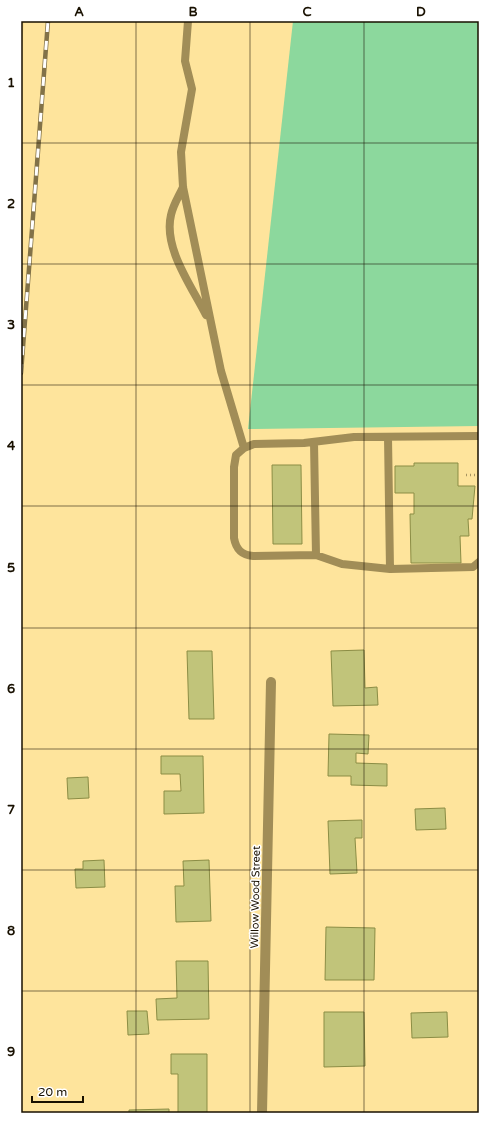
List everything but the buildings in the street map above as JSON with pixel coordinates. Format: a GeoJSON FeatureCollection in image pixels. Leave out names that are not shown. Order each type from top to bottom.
{"type":"FeatureCollection","features":[{"type":"Feature","properties":{"kind":"street","name":"Willow Wood Street"},"geometry":{"type":"LineString","coordinates":[[262,1113],[271,682]]}},
{"type":"Feature","properties":{"kind":"lane"},"geometry":{"type":"LineString","coordinates":[[188,21],[185,61],[192,89],[181,152],[183,187],[221,371],[244,448]]}},
{"type":"Feature","properties":{"kind":"lane"},"geometry":{"type":"LineString","coordinates":[[183,187],[171,216],[170,232],[173,250],[213,329]]}},
{"type":"Feature","properties":{"kind":"lane"},"geometry":{"type":"LineString","coordinates":[[479,436],[354,437],[314,442],[254,444],[244,448],[236,456],[234,467],[235,546],[246,555],[316,555],[342,564],[390,569],[473,567],[479,562]]}},
{"type":"Feature","properties":{"kind":"lane"},"geometry":{"type":"LineString","coordinates":[[388,437],[390,569]]}},
{"type":"Feature","properties":{"kind":"lane"},"geometry":{"type":"LineString","coordinates":[[314,442],[316,555]]}},
{"type":"Feature","properties":{"kind":"path"},"geometry":{"type":"LineString","coordinates":[[466,475],[479,475]]}},
{"type":"Feature","properties":{"kind":"shaded area"},"geometry":{"type":"Polygon","coordinates":[[[21,21],[24,21],[21,59],[21,21]]]}},
{"type":"Feature","properties":{"kind":"green space"},"geometry":{"type":"Polygon","coordinates":[[[293,21],[479,21],[479,426],[248,429],[293,21]]]}},
{"type":"Feature","properties":{"kind":"railway"},"geometry":{"type":"LineString","coordinates":[[21,373],[48,21]]}}]}
